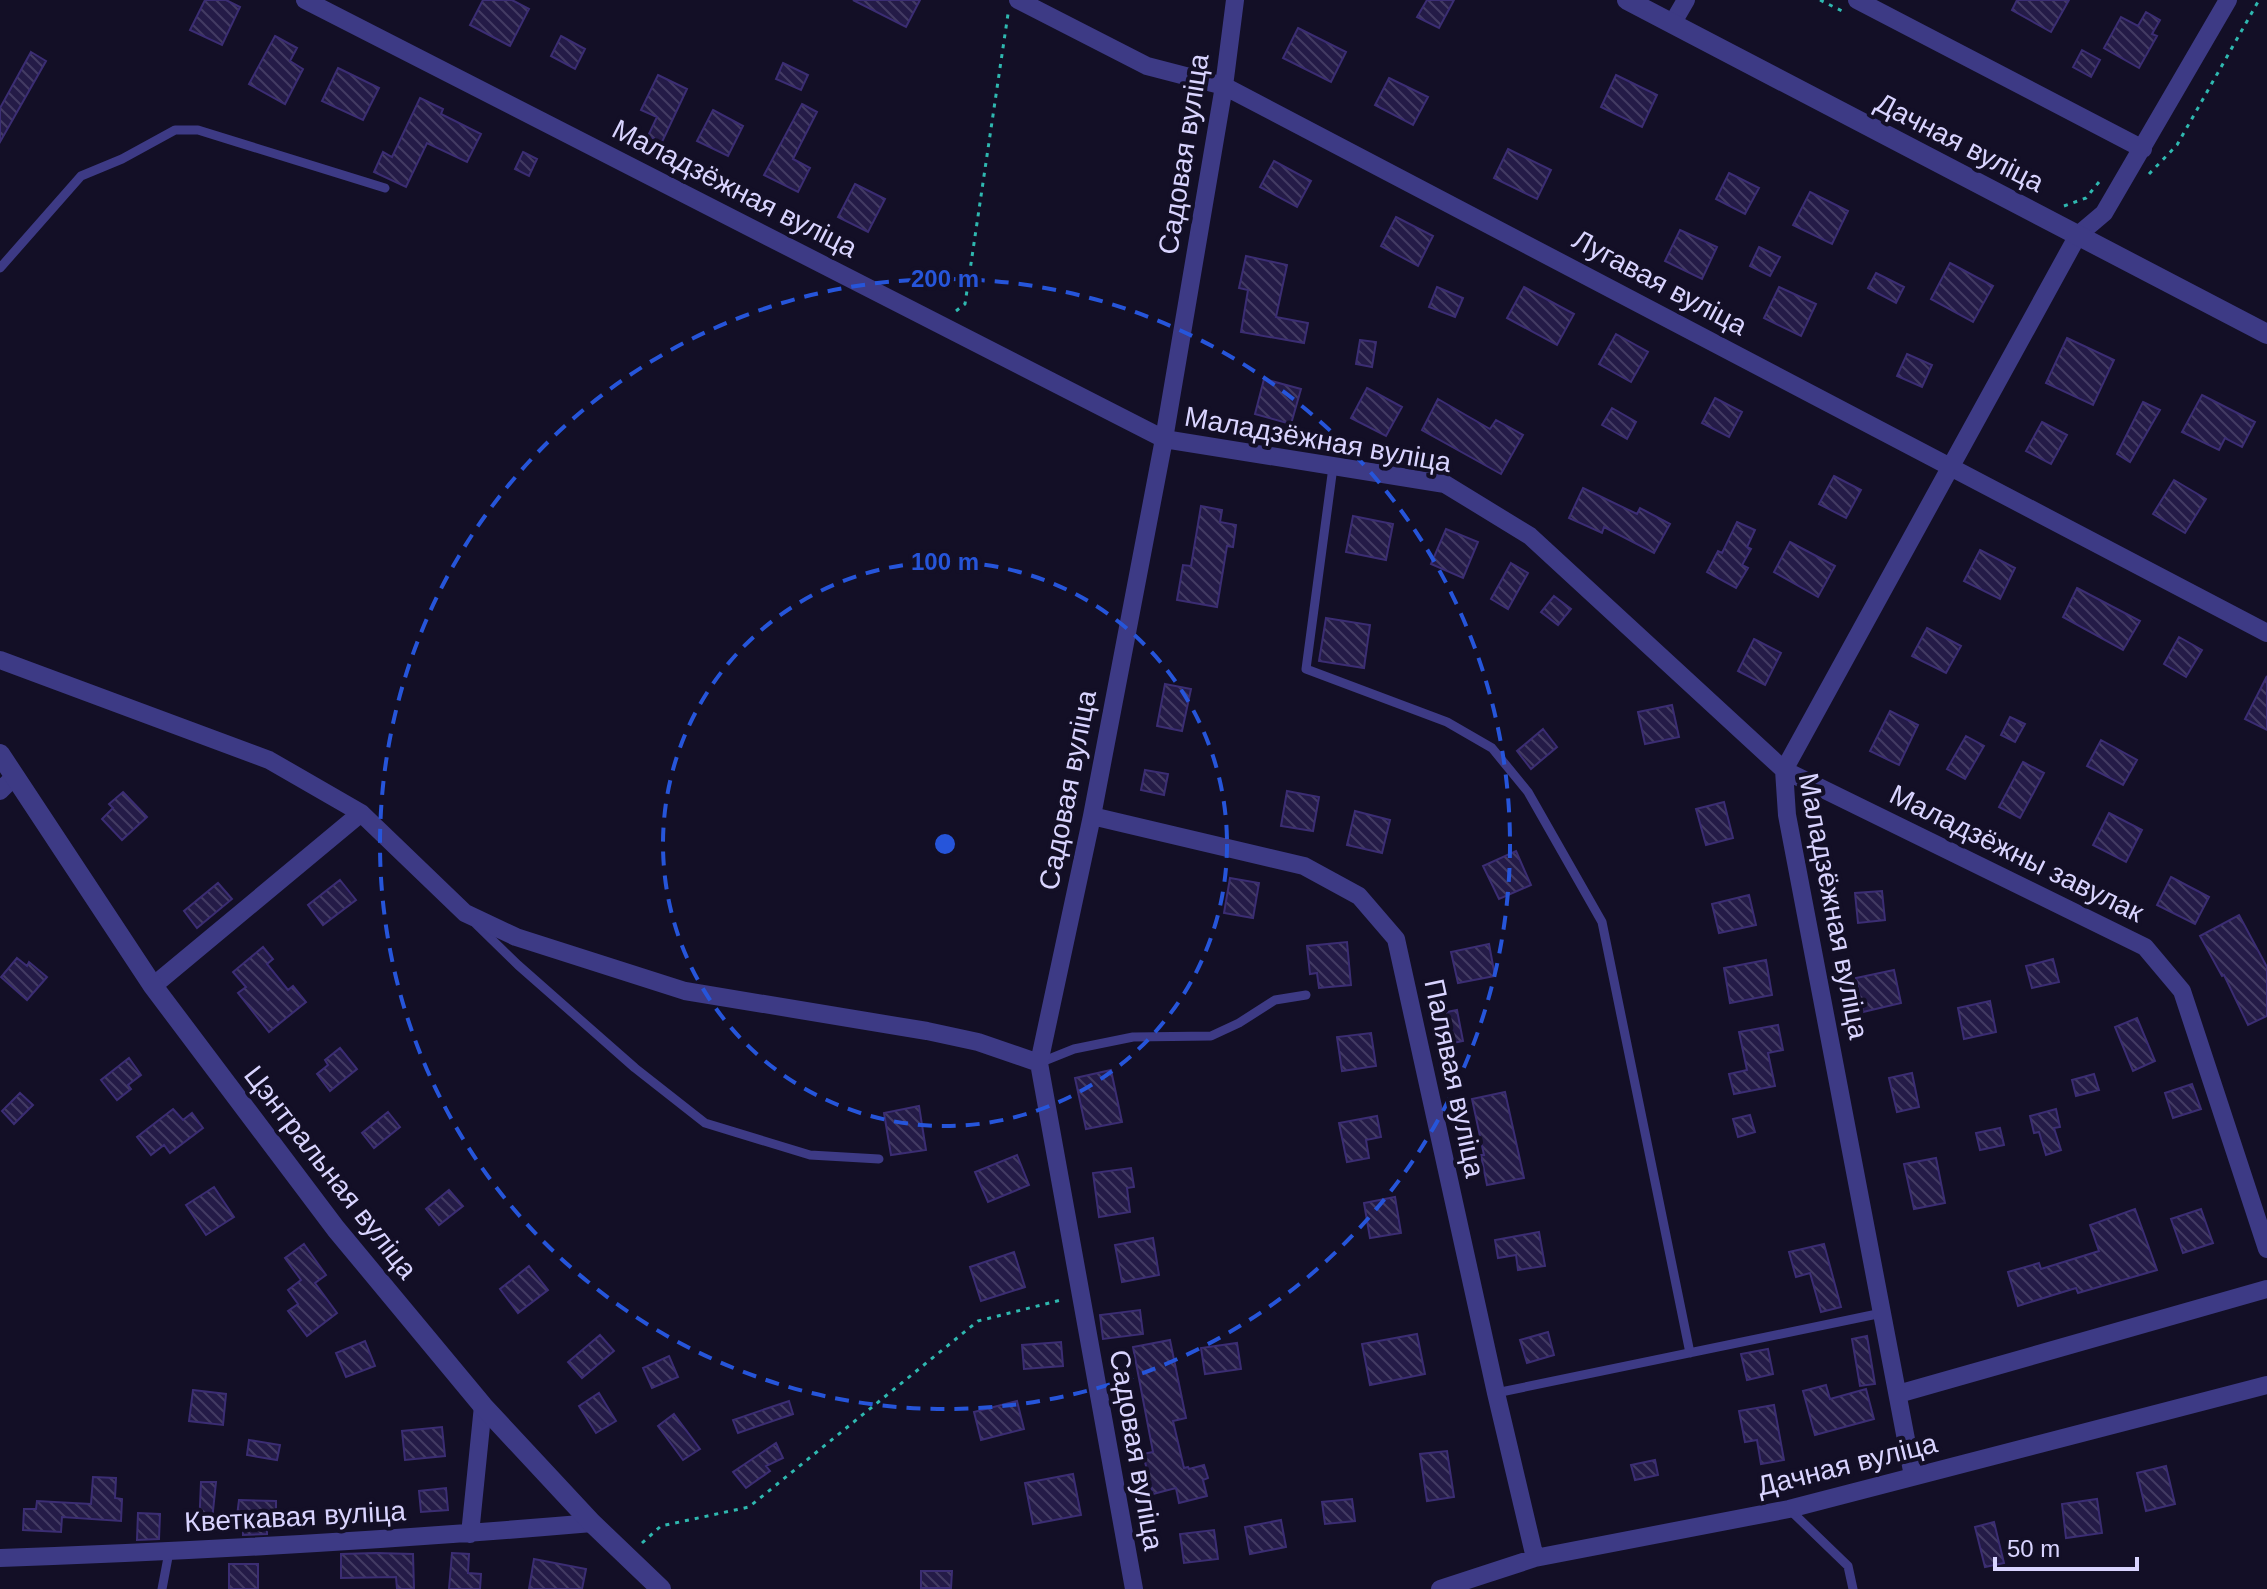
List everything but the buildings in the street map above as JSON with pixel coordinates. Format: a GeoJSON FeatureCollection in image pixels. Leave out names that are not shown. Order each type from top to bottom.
{"type":"FeatureCollection","features":[{"type":"Feature","properties":{"kind":"street","name":"Маладзёжная вуліца"},"geometry":{"type":"LineString","coordinates":[[305,0],[1164,439],[1445,484],[1530,536],[1784,770],[1787,815],[1913,1476]]}},
{"type":"Feature","properties":{"kind":"street","name":"Садовая вуліца"},"geometry":{"type":"LineString","coordinates":[[1134,1589],[1039,1063],[1092,816],[1164,439],[1224,86],[1235,0]]}},
{"type":"Feature","properties":{"kind":"street","name":"Дачная вуліца"},"geometry":{"type":"LineString","coordinates":[[1627,0],[2267,334]]}},
{"type":"Feature","properties":{"kind":"street"},"geometry":{"type":"LineString","coordinates":[[1672,24],[1686,0]]}},
{"type":"Feature","properties":{"kind":"street"},"geometry":{"type":"LineString","coordinates":[[1857,0],[2143,149]]}},
{"type":"Feature","properties":{"kind":"street"},"geometry":{"type":"LineString","coordinates":[[1784,770],[2078,235],[2104,213],[2228,0]]}},
{"type":"Feature","properties":{"kind":"street","name":"Лугавая вуліца"},"geometry":{"type":"LineString","coordinates":[[1013,5],[1147,66],[1224,86],[2267,633]]}},
{"type":"Feature","properties":{"kind":"street"},"geometry":{"type":"LineString","coordinates":[[0,660],[269,760],[361,813],[465,913],[516,937],[685,991],[978,1042],[1039,1063]]}},
{"type":"Feature","properties":{"kind":"street","name":"Цэнтральная вуліца"},"geometry":{"type":"LineString","coordinates":[[0,754],[7,785],[336,1229],[483,1406],[592,1523],[661,1589]]}},
{"type":"Feature","properties":{"kind":"street","name":"Маладзёжны завулак"},"geometry":{"type":"LineString","coordinates":[[1784,770],[2145,947],[2182,991],[2267,1249]]}},
{"type":"Feature","properties":{"kind":"street"},"geometry":{"type":"LineString","coordinates":[[153,986],[361,813]]}},
{"type":"Feature","properties":{"kind":"street","name":"Палявая вуліца"},"geometry":{"type":"LineString","coordinates":[[1092,816],[1304,866],[1359,896],[1396,939],[1535,1558]]}},
{"type":"Feature","properties":{"kind":"street","name":"Дачная вуліца"},"geometry":{"type":"LineString","coordinates":[[1898,1394],[2267,1289]]}},
{"type":"Feature","properties":{"kind":"street","name":"Дачная вуліца"},"geometry":{"type":"LineString","coordinates":[[1440,1589],[1535,1558],[1789,1509],[2267,1385]]}},
{"type":"Feature","properties":{"kind":"street"},"geometry":{"type":"LineString","coordinates":[[470,1534],[483,1406]]}},
{"type":"Feature","properties":{"kind":"street","name":"Кветкавая вуліца"},"geometry":{"type":"LineString","coordinates":[[0,1558],[169,1552],[470,1534],[592,1523]]}},
{"type":"Feature","properties":{"kind":"lane"},"geometry":{"type":"LineString","coordinates":[[0,268],[81,176],[122,159],[175,130],[198,130],[385,188]]}},
{"type":"Feature","properties":{"kind":"lane"},"geometry":{"type":"LineString","coordinates":[[1333,467],[1306,669],[1447,722],[1492,748],[1528,792],[1602,922],[1690,1353]]}},
{"type":"Feature","properties":{"kind":"lane"},"geometry":{"type":"LineString","coordinates":[[465,913],[518,965],[635,1068],[705,1123],[810,1155],[879,1159]]}},
{"type":"Feature","properties":{"kind":"lane"},"geometry":{"type":"LineString","coordinates":[[1039,1063],[1074,1049],[1133,1037],[1211,1036],[1275,1000],[1306,995]]}},
{"type":"Feature","properties":{"kind":"lane"},"geometry":{"type":"LineString","coordinates":[[1496,1393],[1882,1313]]}},
{"type":"Feature","properties":{"kind":"lane"},"geometry":{"type":"LineString","coordinates":[[1789,1509],[1848,1566],[1853,1589]]}},
{"type":"Feature","properties":{"kind":"lane"},"geometry":{"type":"LineString","coordinates":[[162,1589],[169,1552]]}},
{"type":"Feature","properties":{"kind":"path"},"geometry":{"type":"LineString","coordinates":[[952,315],[965,304],[1013,5]]}},
{"type":"Feature","properties":{"kind":"path"},"geometry":{"type":"LineString","coordinates":[[2054,223],[2063,207],[2086,198],[2101,179]]}},
{"type":"Feature","properties":{"kind":"path"},"geometry":{"type":"LineString","coordinates":[[627,1556],[661,1526],[749,1507],[978,1321],[1081,1295]]}}]}
